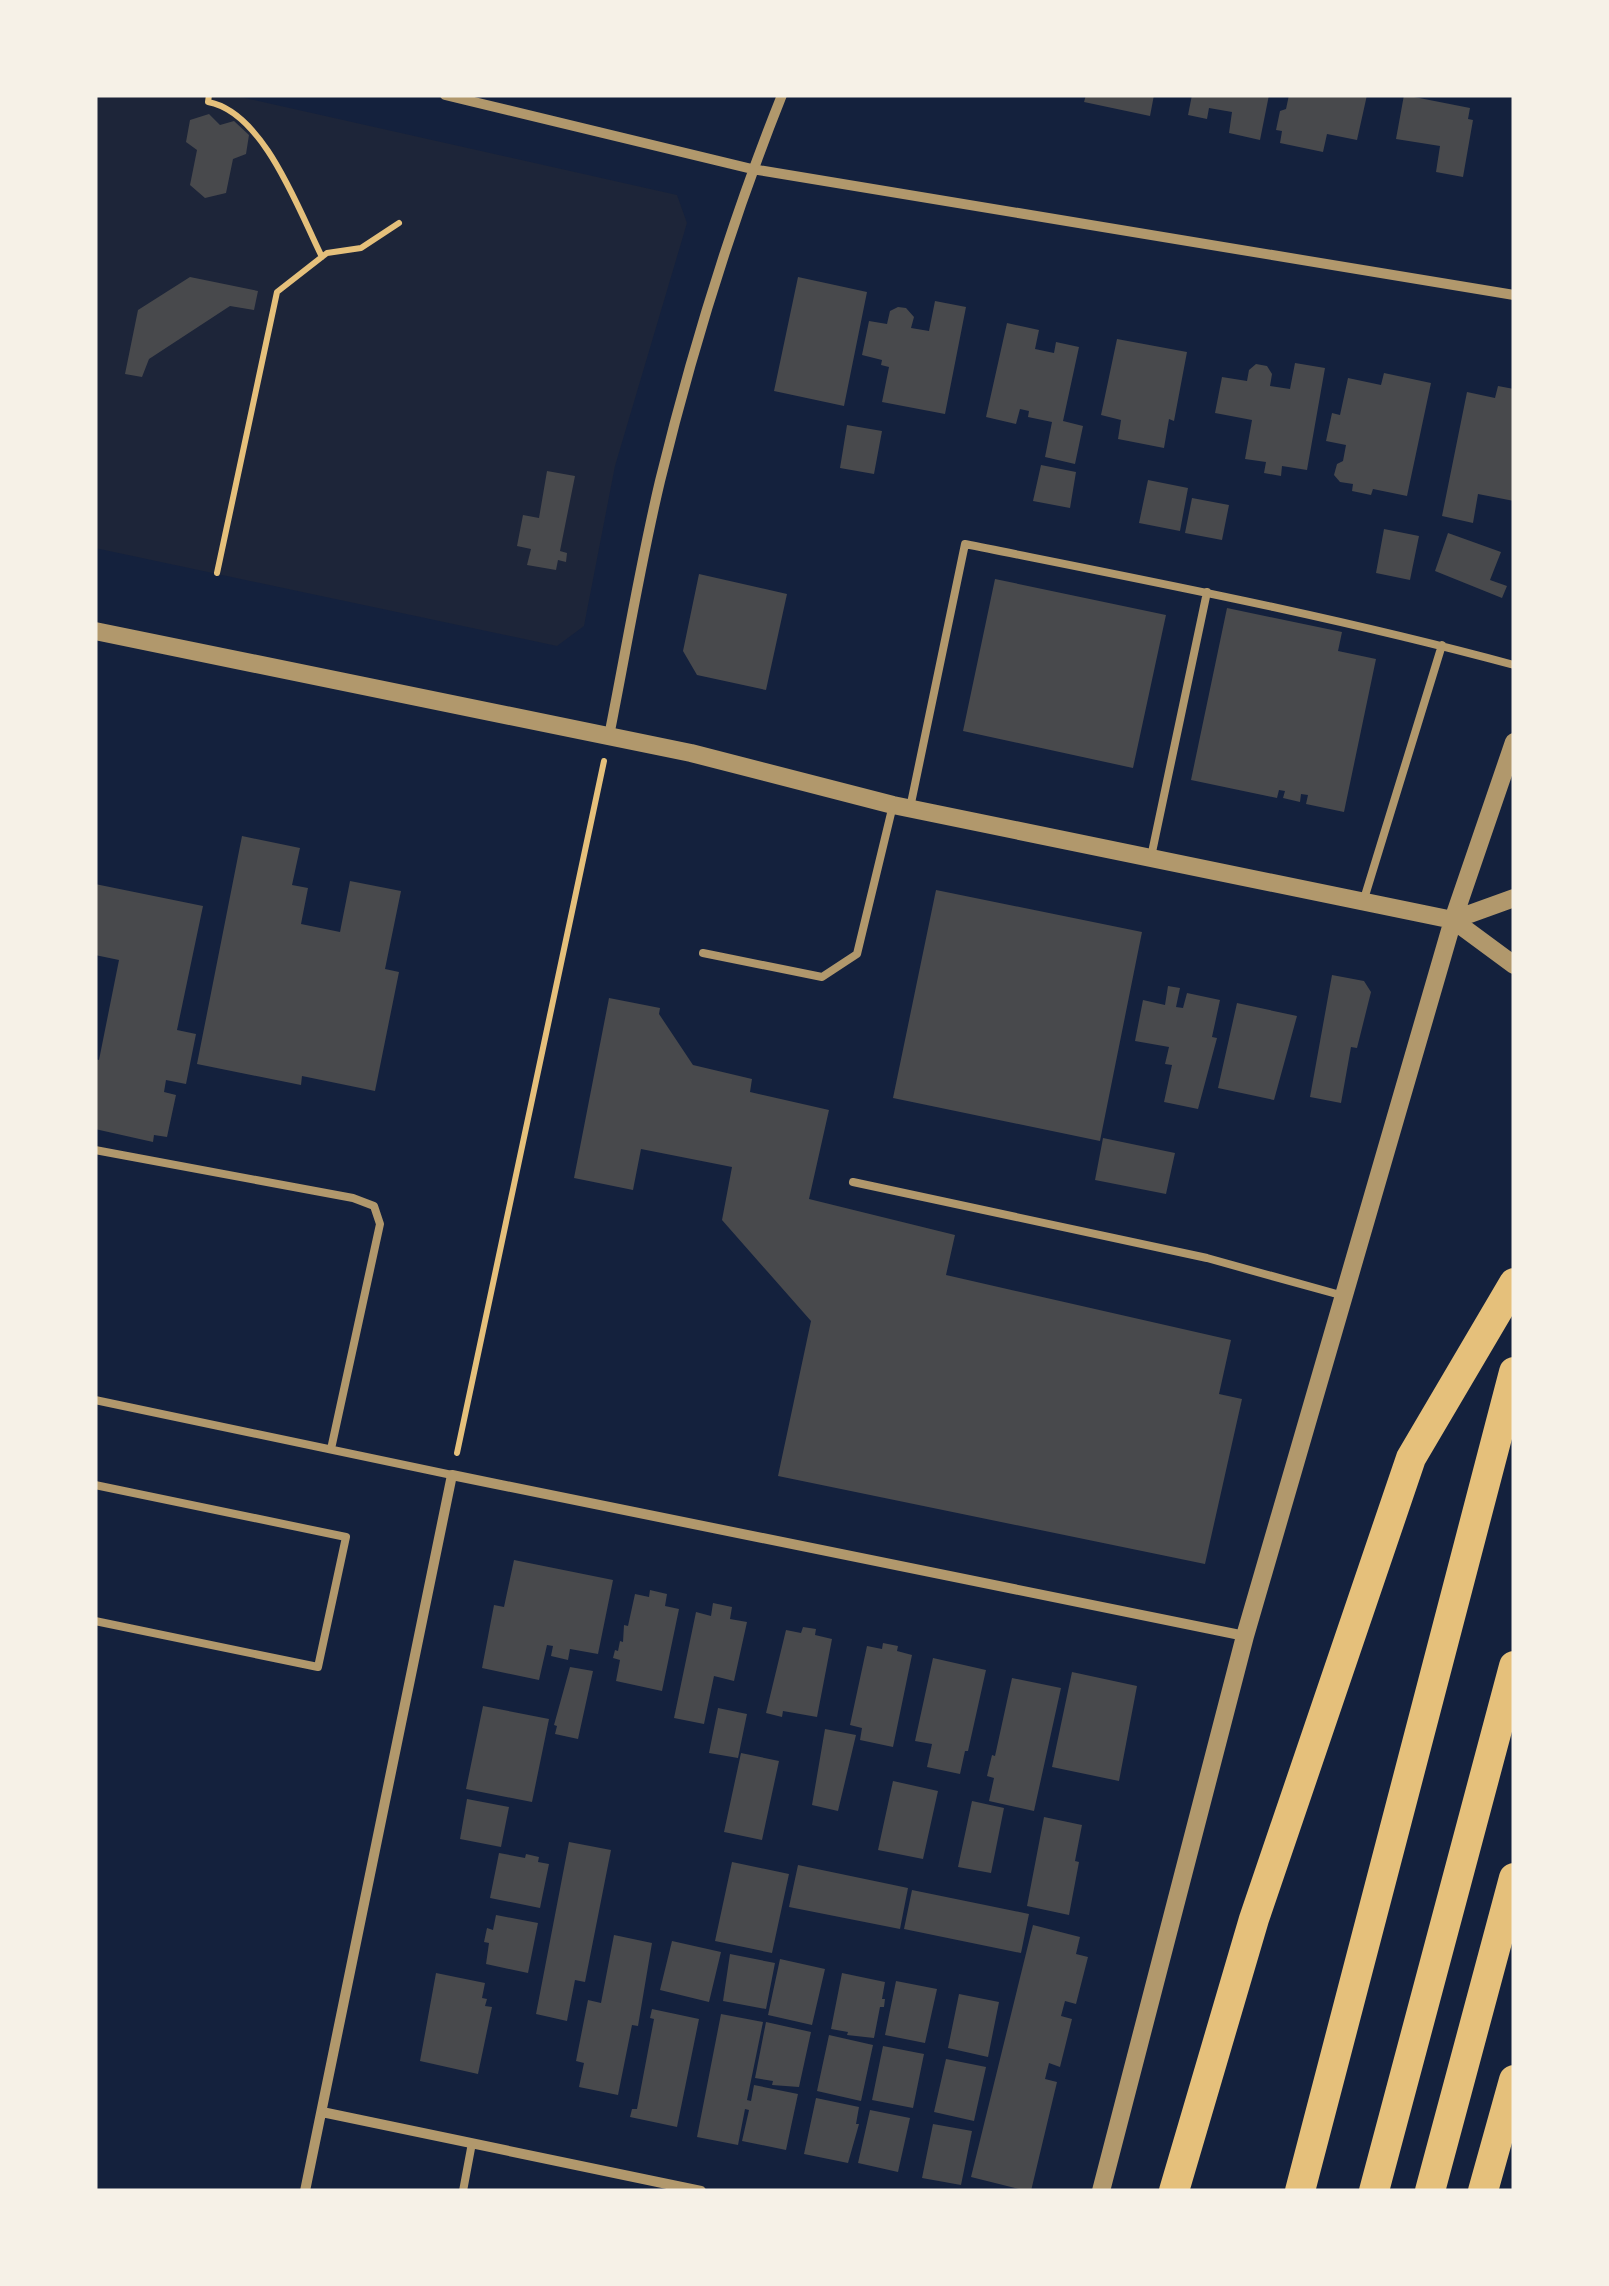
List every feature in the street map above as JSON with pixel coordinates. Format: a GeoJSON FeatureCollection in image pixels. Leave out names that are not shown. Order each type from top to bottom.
{"type":"FeatureCollection","features":[{"type":"Feature","properties":{"kind":"highway"},"geometry":{"type":"LineString","coordinates":[[1174,2191],[1254,1919],[1412,1458],[1514,1283]]}},
{"type":"Feature","properties":{"kind":"highway"},"geometry":{"type":"LineString","coordinates":[[1300,2191],[1514,1372]]}},
{"type":"Feature","properties":{"kind":"highway"},"geometry":{"type":"LineString","coordinates":[[1374,2191],[1514,1666]]}},
{"type":"Feature","properties":{"kind":"highway"},"geometry":{"type":"LineString","coordinates":[[1430,2191],[1514,1878]]}},
{"type":"Feature","properties":{"kind":"highway"},"geometry":{"type":"LineString","coordinates":[[1483,2191],[1514,2080]]}},
{"type":"Feature","properties":{"kind":"street"},"geometry":{"type":"LineString","coordinates":[[445,95],[752,168],[1514,294]]}},
{"type":"Feature","properties":{"kind":"street"},"geometry":{"type":"LineString","coordinates":[[610,736],[660,481],[752,168],[782,95]]}},
{"type":"Feature","properties":{"kind":"street"},"geometry":{"type":"LineString","coordinates":[[95,631],[691,753],[901,807],[1453,920],[1514,965]]}},
{"type":"Feature","properties":{"kind":"street"},"geometry":{"type":"LineString","coordinates":[[1101,2191],[1245,1636],[1453,920],[1514,742]]}},
{"type":"Feature","properties":{"kind":"street"},"geometry":{"type":"LineString","coordinates":[[1453,920],[1514,898]]}},
{"type":"Feature","properties":{"kind":"street"},"geometry":{"type":"LineString","coordinates":[[306,2191],[452,1474],[1245,1636]]}},
{"type":"Feature","properties":{"kind":"street"},"geometry":{"type":"LineString","coordinates":[[322,2112],[701,2191]]}},
{"type":"Feature","properties":{"kind":"lane"},"geometry":{"type":"LineString","coordinates":[[703,953],[822,977],[857,954],[901,807],[965,544],[1207,592],[1514,665]]}},
{"type":"Feature","properties":{"kind":"lane"},"geometry":{"type":"LineString","coordinates":[[1150,858],[1207,592]]}},
{"type":"Feature","properties":{"kind":"lane"},"geometry":{"type":"LineString","coordinates":[[1363,901],[1442,645]]}},
{"type":"Feature","properties":{"kind":"lane"},"geometry":{"type":"LineString","coordinates":[[95,1150],[353,1198],[374,1206],[380,1224],[331,1449]]}},
{"type":"Feature","properties":{"kind":"lane"},"geometry":{"type":"LineString","coordinates":[[852,1182],[1207,1258],[1344,1296]]}},
{"type":"Feature","properties":{"kind":"lane"},"geometry":{"type":"LineString","coordinates":[[95,1400],[452,1474]]}},
{"type":"Feature","properties":{"kind":"lane"},"geometry":{"type":"LineString","coordinates":[[95,1485],[346,1537],[318,1667],[95,1621]]}},
{"type":"Feature","properties":{"kind":"lane"},"geometry":{"type":"LineString","coordinates":[[462,2191],[472,2144]]}},
{"type":"Feature","properties":{"kind":"path"},"geometry":{"type":"LineString","coordinates":[[209,95],[208,102],[225,105],[269,150],[322,257]]}},
{"type":"Feature","properties":{"kind":"path"},"geometry":{"type":"LineString","coordinates":[[217,573],[277,292],[327,253],[360,248],[399,223]]}},
{"type":"Feature","properties":{"kind":"path"},"geometry":{"type":"LineString","coordinates":[[452,1474],[610,736]]}},
{"type":"Feature","properties":{"kind":"shaded area"},"geometry":{"type":"Polygon","coordinates":[[[95,95],[232,95],[677,195],[687,223],[615,466],[584,626],[557,646],[95,548],[95,95]]]}},
{"type":"Feature","properties":{"kind":"building"},"geometry":{"type":"Polygon","coordinates":[[[1086,95],[1154,95],[1150,116],[1084,102],[1086,95]]]}},
{"type":"Feature","properties":{"kind":"building"},"geometry":{"type":"Polygon","coordinates":[[[1192,95],[1269,95],[1260,140],[1229,133],[1232,112],[1209,108],[1207,119],[1188,115],[1192,95]]]}},
{"type":"Feature","properties":{"kind":"building"},"geometry":{"type":"Polygon","coordinates":[[[1289,95],[1367,95],[1357,140],[1327,134],[1323,152],[1280,143],[1282,131],[1276,130],[1289,95]]]}},
{"type":"Feature","properties":{"kind":"building"},"geometry":{"type":"Polygon","coordinates":[[[1404,95],[1470,108],[1468,119],[1473,120],[1463,177],[1436,172],[1440,146],[1396,139],[1404,95]]]}},
{"type":"Feature","properties":{"kind":"building"},"geometry":{"type":"Polygon","coordinates":[[[209,114],[220,125],[234,121],[249,135],[246,154],[233,159],[226,193],[205,198],[190,185],[197,150],[186,142],[190,120],[209,114]]]}},
{"type":"Feature","properties":{"kind":"building"},"geometry":{"type":"Polygon","coordinates":[[[190,277],[258,291],[254,310],[230,306],[149,359],[142,377],[125,374],[138,310],[190,277]]]}},
{"type":"Feature","properties":{"kind":"building"},"geometry":{"type":"Polygon","coordinates":[[[798,277],[867,292],[844,406],[774,391],[798,277]]]}},
{"type":"Feature","properties":{"kind":"building"},"geometry":{"type":"Polygon","coordinates":[[[935,301],[966,307],[945,414],[882,402],[889,367],[881,365],[882,360],[862,355],[869,321],[887,324],[890,311],[906,308],[914,317],[911,328],[929,331],[935,301]]]}},
{"type":"Feature","properties":{"kind":"building"},"geometry":{"type":"Polygon","coordinates":[[[1007,323],[1039,330],[1035,349],[1054,353],[1056,342],[1079,347],[1063,421],[1083,426],[1075,464],[1045,457],[1052,422],[1028,417],[1029,411],[1020,409],[1016,424],[986,417],[1007,323]]]}},
{"type":"Feature","properties":{"kind":"building"},"geometry":{"type":"Polygon","coordinates":[[[1117,339],[1187,352],[1174,421],[1169,419],[1164,448],[1118,439],[1121,420],[1101,415],[1117,339]]]}},
{"type":"Feature","properties":{"kind":"building"},"geometry":{"type":"Polygon","coordinates":[[[1295,363],[1325,368],[1307,470],[1282,466],[1281,476],[1264,473],[1266,462],[1245,459],[1252,420],[1215,413],[1222,377],[1247,381],[1249,370],[1256,364],[1267,366],[1272,374],[1270,386],[1290,389],[1295,363]]]}},
{"type":"Feature","properties":{"kind":"building"},"geometry":{"type":"Polygon","coordinates":[[[1384,373],[1431,383],[1407,496],[1373,489],[1371,495],[1352,491],[1353,484],[1340,482],[1334,475],[1337,464],[1343,461],[1346,445],[1326,441],[1332,413],[1340,415],[1348,378],[1381,385],[1384,373]]]}},
{"type":"Feature","properties":{"kind":"building"},"geometry":{"type":"Polygon","coordinates":[[[1498,386],[1514,389],[1514,501],[1478,494],[1473,523],[1442,516],[1467,392],[1495,398],[1498,386]]]}},
{"type":"Feature","properties":{"kind":"building"},"geometry":{"type":"Polygon","coordinates":[[[847,425],[882,431],[874,474],[840,468],[847,425]]]}},
{"type":"Feature","properties":{"kind":"building"},"geometry":{"type":"Polygon","coordinates":[[[1041,465],[1076,472],[1070,508],[1033,501],[1041,465]]]}},
{"type":"Feature","properties":{"kind":"building"},"geometry":{"type":"Polygon","coordinates":[[[547,471],[575,476],[560,551],[567,553],[566,562],[558,560],[556,570],[527,565],[531,549],[517,546],[523,515],[539,518],[547,471]]]}},
{"type":"Feature","properties":{"kind":"building"},"geometry":{"type":"Polygon","coordinates":[[[1148,480],[1188,488],[1180,531],[1139,523],[1148,480]]]}},
{"type":"Feature","properties":{"kind":"building"},"geometry":{"type":"Polygon","coordinates":[[[1192,498],[1229,505],[1222,540],[1185,533],[1192,498]]]}},
{"type":"Feature","properties":{"kind":"building"},"geometry":{"type":"Polygon","coordinates":[[[1384,529],[1419,536],[1410,580],[1376,573],[1384,529]]]}},
{"type":"Feature","properties":{"kind":"building"},"geometry":{"type":"Polygon","coordinates":[[[1448,533],[1501,552],[1490,580],[1507,586],[1502,598],[1435,571],[1448,533]]]}},
{"type":"Feature","properties":{"kind":"building"},"geometry":{"type":"Polygon","coordinates":[[[699,574],[787,594],[766,690],[697,675],[683,651],[699,574]]]}},
{"type":"Feature","properties":{"kind":"building"},"geometry":{"type":"Polygon","coordinates":[[[995,579],[1166,615],[1133,768],[963,731],[995,579]]]}},
{"type":"Feature","properties":{"kind":"building"},"geometry":{"type":"Polygon","coordinates":[[[1227,608],[1342,632],[1338,651],[1376,659],[1344,812],[1306,804],[1308,795],[1301,794],[1300,802],[1283,798],[1285,791],[1279,790],[1277,798],[1191,780],[1227,608]]]}},
{"type":"Feature","properties":{"kind":"building"},"geometry":{"type":"Polygon","coordinates":[[[242,836],[300,848],[292,885],[308,888],[301,924],[340,932],[350,881],[401,891],[385,969],[399,972],[375,1091],[302,1076],[301,1085],[197,1064],[242,836]]]}},
{"type":"Feature","properties":{"kind":"building"},"geometry":{"type":"Polygon","coordinates":[[[95,884],[203,906],[177,1030],[196,1034],[186,1084],[166,1080],[164,1092],[176,1095],[167,1137],[154,1135],[153,1142],[95,1129],[95,1059],[99,1060],[119,960],[95,955],[95,884]]]}},
{"type":"Feature","properties":{"kind":"building"},"geometry":{"type":"Polygon","coordinates":[[[936,890],[1142,932],[1100,1141],[893,1098],[936,890]]]}},
{"type":"Feature","properties":{"kind":"building"},"geometry":{"type":"Polygon","coordinates":[[[1332,975],[1364,981],[1371,992],[1357,1048],[1351,1047],[1341,1103],[1310,1097],[1332,975]]]}},
{"type":"Feature","properties":{"kind":"building"},"geometry":{"type":"Polygon","coordinates":[[[1168,986],[1180,988],[1176,1007],[1183,1008],[1187,993],[1220,1000],[1212,1037],[1217,1038],[1198,1109],[1164,1102],[1172,1065],[1165,1064],[1169,1047],[1135,1041],[1143,1000],[1165,1005],[1168,986]]]}},
{"type":"Feature","properties":{"kind":"building"},"geometry":{"type":"Polygon","coordinates":[[[609,998],[660,1008],[659,1014],[693,1065],[752,1079],[750,1092],[829,1110],[809,1199],[955,1235],[946,1275],[1231,1340],[1219,1394],[1242,1399],[1205,1564],[778,1476],[811,1321],[722,1220],[732,1167],[641,1149],[633,1190],[574,1178],[609,998]]]}},
{"type":"Feature","properties":{"kind":"building"},"geometry":{"type":"Polygon","coordinates":[[[1237,1003],[1297,1016],[1274,1100],[1218,1088],[1237,1003]]]}},
{"type":"Feature","properties":{"kind":"building"},"geometry":{"type":"Polygon","coordinates":[[[1103,1138],[1175,1153],[1166,1194],[1095,1180],[1103,1138]]]}},
{"type":"Feature","properties":{"kind":"building"},"geometry":{"type":"Polygon","coordinates":[[[514,1560],[613,1580],[598,1654],[570,1649],[568,1660],[551,1656],[553,1646],[547,1645],[539,1680],[482,1668],[494,1605],[504,1607],[514,1560]]]}},
{"type":"Feature","properties":{"kind":"building"},"geometry":{"type":"Polygon","coordinates":[[[650,1590],[667,1594],[665,1606],[679,1609],[662,1691],[616,1681],[620,1660],[613,1658],[620,1641],[623,1642],[624,1625],[628,1626],[635,1594],[649,1597],[650,1590]]]}},
{"type":"Feature","properties":{"kind":"building"},"geometry":{"type":"Polygon","coordinates":[[[713,1603],[732,1607],[730,1619],[747,1622],[734,1681],[714,1676],[704,1724],[674,1718],[696,1612],[711,1616],[713,1603]]]}},
{"type":"Feature","properties":{"kind":"building"},"geometry":{"type":"Polygon","coordinates":[[[803,1627],[816,1629],[815,1635],[832,1639],[817,1717],[783,1711],[782,1717],[766,1713],[786,1630],[801,1633],[803,1627]]]}},
{"type":"Feature","properties":{"kind":"building"},"geometry":{"type":"Polygon","coordinates":[[[883,1643],[912,1655],[893,1747],[860,1740],[862,1728],[850,1725],[867,1646],[882,1649],[883,1643]]]}},
{"type":"Feature","properties":{"kind":"building"},"geometry":{"type":"Polygon","coordinates":[[[933,1658],[986,1670],[960,1774],[927,1767],[932,1744],[915,1741],[933,1658]]]}},
{"type":"Feature","properties":{"kind":"building"},"geometry":{"type":"Polygon","coordinates":[[[570,1667],[593,1671],[578,1739],[555,1734],[554,1725],[570,1667]]]}},
{"type":"Feature","properties":{"kind":"building"},"geometry":{"type":"Polygon","coordinates":[[[1072,1672],[1137,1686],[1119,1781],[1052,1767],[1072,1672]]]}},
{"type":"Feature","properties":{"kind":"building"},"geometry":{"type":"Polygon","coordinates":[[[1012,1678],[1061,1688],[1034,1811],[989,1801],[994,1778],[987,1776],[1012,1678]]]}},
{"type":"Feature","properties":{"kind":"building"},"geometry":{"type":"Polygon","coordinates":[[[483,1706],[549,1719],[532,1802],[466,1789],[483,1706]]]}},
{"type":"Feature","properties":{"kind":"building"},"geometry":{"type":"Polygon","coordinates":[[[718,1708],[747,1714],[738,1758],[709,1753],[718,1708]]]}},
{"type":"Feature","properties":{"kind":"building"},"geometry":{"type":"Polygon","coordinates":[[[825,1729],[856,1735],[838,1811],[812,1805],[825,1729]]]}},
{"type":"Feature","properties":{"kind":"building"},"geometry":{"type":"Polygon","coordinates":[[[741,1753],[779,1761],[762,1840],[724,1832],[741,1753]]]}},
{"type":"Feature","properties":{"kind":"building"},"geometry":{"type":"Polygon","coordinates":[[[893,1781],[938,1791],[923,1859],[878,1850],[893,1781]]]}},
{"type":"Feature","properties":{"kind":"building"},"geometry":{"type":"Polygon","coordinates":[[[467,1799],[509,1807],[501,1847],[460,1839],[467,1799]]]}},
{"type":"Feature","properties":{"kind":"building"},"geometry":{"type":"Polygon","coordinates":[[[972,1801],[1004,1808],[991,1873],[958,1867],[972,1801]]]}},
{"type":"Feature","properties":{"kind":"building"},"geometry":{"type":"Polygon","coordinates":[[[1044,1817],[1082,1825],[1069,1915],[1027,1906],[1044,1817]]]}},
{"type":"Feature","properties":{"kind":"building"},"geometry":{"type":"Polygon","coordinates":[[[569,1842],[611,1850],[585,1982],[575,1980],[567,2021],[536,2014],[569,1842]]]}},
{"type":"Feature","properties":{"kind":"building"},"geometry":{"type":"Polygon","coordinates":[[[499,1853],[525,1858],[526,1854],[549,1864],[540,1908],[490,1898],[499,1853]]]}},
{"type":"Feature","properties":{"kind":"building"},"geometry":{"type":"Polygon","coordinates":[[[732,1862],[789,1874],[772,1953],[715,1941],[732,1862]]]}},
{"type":"Feature","properties":{"kind":"building"},"geometry":{"type":"Polygon","coordinates":[[[798,1865],[908,1888],[900,1929],[789,1907],[798,1865]]]}},
{"type":"Feature","properties":{"kind":"building"},"geometry":{"type":"Polygon","coordinates":[[[912,1890],[1029,1914],[1021,1953],[904,1929],[912,1890]]]}},
{"type":"Feature","properties":{"kind":"building"},"geometry":{"type":"Polygon","coordinates":[[[496,1915],[538,1923],[528,1973],[486,1964],[489,1943],[484,1942],[487,1928],[493,1930],[496,1915]]]}},
{"type":"Feature","properties":{"kind":"building"},"geometry":{"type":"Polygon","coordinates":[[[1033,1925],[1080,1937],[1076,1954],[1088,1957],[1076,2004],[1065,2001],[1061,2016],[1072,2019],[1060,2067],[1049,2063],[1045,2079],[1057,2082],[1031,2191],[1027,2191],[971,2177],[1033,1925]]]}},
{"type":"Feature","properties":{"kind":"building"},"geometry":{"type":"Polygon","coordinates":[[[614,1935],[652,1943],[638,2026],[632,2025],[618,2095],[579,2087],[584,2063],[576,2061],[588,2000],[601,2003],[614,1935]]]}},
{"type":"Feature","properties":{"kind":"building"},"geometry":{"type":"Polygon","coordinates":[[[672,1941],[721,1952],[709,2002],[660,1990],[672,1941]]]}},
{"type":"Feature","properties":{"kind":"building"},"geometry":{"type":"Polygon","coordinates":[[[730,1954],[775,1963],[766,2009],[723,2001],[730,1954]]]}},
{"type":"Feature","properties":{"kind":"building"},"geometry":{"type":"Polygon","coordinates":[[[780,1959],[825,1969],[812,2025],[768,2015],[780,1959]]]}},
{"type":"Feature","properties":{"kind":"building"},"geometry":{"type":"Polygon","coordinates":[[[436,1973],[485,1983],[482,1998],[487,1999],[485,2006],[492,2007],[478,2074],[420,2061],[436,1973]]]}},
{"type":"Feature","properties":{"kind":"building"},"geometry":{"type":"Polygon","coordinates":[[[842,1973],[885,1982],[884,2007],[880,2007],[874,2038],[831,2029],[842,1973]]]}},
{"type":"Feature","properties":{"kind":"building"},"geometry":{"type":"Polygon","coordinates":[[[896,1981],[937,1989],[925,2043],[885,2035],[896,1981]]]}},
{"type":"Feature","properties":{"kind":"building"},"geometry":{"type":"Polygon","coordinates":[[[959,1994],[999,2002],[988,2057],[948,2048],[959,1994]]]}},
{"type":"Feature","properties":{"kind":"building"},"geometry":{"type":"Polygon","coordinates":[[[652,2009],[699,2019],[677,2127],[630,2117],[632,2109],[637,2109],[654,2019],[650,2018],[652,2009]]]}},
{"type":"Feature","properties":{"kind":"building"},"geometry":{"type":"Polygon","coordinates":[[[721,2014],[763,2022],[747,2100],[751,2101],[754,2085],[798,2094],[786,2150],[742,2141],[749,2110],[745,2109],[738,2145],[697,2137],[721,2014]]]}},
{"type":"Feature","properties":{"kind":"building"},"geometry":{"type":"Polygon","coordinates":[[[766,2022],[811,2032],[799,2087],[772,2085],[773,2081],[755,2078],[766,2022]]]}},
{"type":"Feature","properties":{"kind":"building"},"geometry":{"type":"Polygon","coordinates":[[[829,2035],[873,2045],[861,2101],[817,2091],[829,2035]]]}},
{"type":"Feature","properties":{"kind":"building"},"geometry":{"type":"Polygon","coordinates":[[[883,2046],[924,2054],[913,2108],[872,2100],[883,2046]]]}},
{"type":"Feature","properties":{"kind":"building"},"geometry":{"type":"Polygon","coordinates":[[[946,2059],[986,2067],[974,2121],[934,2112],[946,2059]]]}},
{"type":"Feature","properties":{"kind":"building"},"geometry":{"type":"Polygon","coordinates":[[[816,2098],[859,2107],[859,2124],[848,2163],[804,2154],[816,2098]]]}},
{"type":"Feature","properties":{"kind":"building"},"geometry":{"type":"Polygon","coordinates":[[[870,2110],[910,2118],[898,2172],[858,2163],[870,2110]]]}},
{"type":"Feature","properties":{"kind":"building"},"geometry":{"type":"Polygon","coordinates":[[[933,2124],[972,2131],[961,2185],[922,2178],[933,2124]]]}}]}
